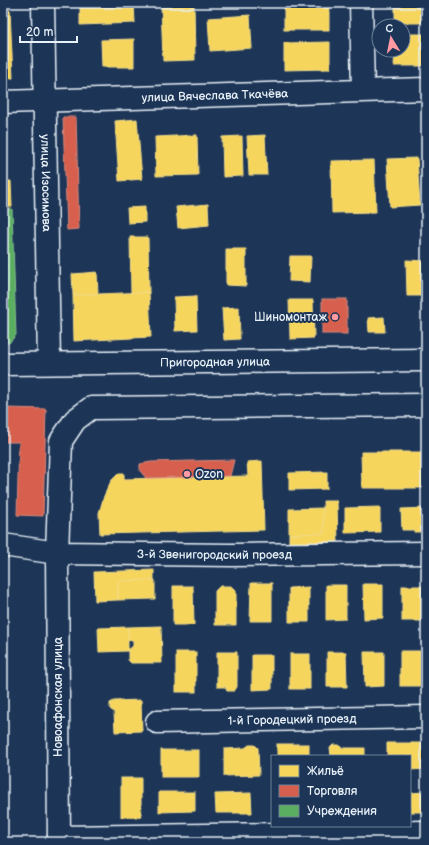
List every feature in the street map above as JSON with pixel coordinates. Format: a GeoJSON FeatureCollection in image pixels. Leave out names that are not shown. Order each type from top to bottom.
{"type":"FeatureCollection","features":[{"type":"Feature","properties":{"kind":"street","name":"улица Изосимова"},"geometry":{"type":"LineString","coordinates":[[43,3],[49,363]]}},
{"type":"Feature","properties":{"kind":"street"},"geometry":{"type":"LineString","coordinates":[[361,3],[363,90]]}},
{"type":"Feature","properties":{"kind":"street","name":"улица Вячеслава Ткачёва"},"geometry":{"type":"LineString","coordinates":[[3,102],[426,89]]}},
{"type":"Feature","properties":{"kind":"street","name":"Пригородная улица"},"geometry":{"type":"LineString","coordinates":[[3,364],[426,360]]}},
{"type":"Feature","properties":{"kind":"street","name":"Новоафонская улица"},"geometry":{"type":"LineString","coordinates":[[59,840],[57,553],[61,441],[75,420],[91,408],[426,405]]}},
{"type":"Feature","properties":{"kind":"street","name":"3-й Звенигородский проезд"},"geometry":{"type":"LineString","coordinates":[[3,545],[57,553],[231,555],[426,553]]}},
{"type":"Feature","properties":{"kind":"street","name":"1-й Городецкий проезд"},"geometry":{"type":"LineString","coordinates":[[157,722],[426,717]]}},
{"type":"Feature","properties":{"kind":"street"},"geometry":{"type":"LineString","coordinates":[[59,840],[426,832]]}},
{"type":"Feature","properties":{"kind":"building: Жильё"},"geometry":{"type":"Polygon","coordinates":[[[80,3],[134,3],[135,23],[80,25],[80,3]]]}},
{"type":"Feature","properties":{"kind":"building: Жильё"},"geometry":{"type":"Polygon","coordinates":[[[161,3],[194,3],[195,60],[163,61],[161,3]]]}},
{"type":"Feature","properties":{"kind":"building: Жильё"},"geometry":{"type":"Polygon","coordinates":[[[284,3],[329,3],[329,30],[284,30],[284,3]]]}},
{"type":"Feature","properties":{"kind":"building: Жильё"},"geometry":{"type":"Polygon","coordinates":[[[395,3],[426,3],[426,23],[411,23],[411,18],[395,18],[395,3]]]}},
{"type":"Feature","properties":{"kind":"building: Жильё"},"geometry":{"type":"Polygon","coordinates":[[[3,10],[10,10],[13,78],[3,79],[3,10]]]}},
{"type":"Feature","properties":{"kind":"building: Жильё"},"geometry":{"type":"Polygon","coordinates":[[[250,15],[252,48],[210,51],[208,18],[250,15]]]}},
{"type":"Feature","properties":{"kind":"building: Жильё"},"geometry":{"type":"Polygon","coordinates":[[[411,34],[426,34],[426,66],[394,66],[394,58],[411,58],[411,34]]]}},
{"type":"Feature","properties":{"kind":"building: Жильё"},"geometry":{"type":"Polygon","coordinates":[[[134,39],[134,67],[102,67],[101,40],[134,39]]]}},
{"type":"Feature","properties":{"kind":"building: Жильё"},"geometry":{"type":"Polygon","coordinates":[[[330,42],[330,69],[284,70],[284,43],[330,42]]]}},
{"type":"Feature","properties":{"kind":"building: Жильё"},"geometry":{"type":"Polygon","coordinates":[[[137,119],[142,179],[119,181],[115,121],[137,119]]]}},
{"type":"Feature","properties":{"kind":"building: Жильё"},"geometry":{"type":"Polygon","coordinates":[[[197,135],[198,175],[156,176],[155,137],[197,135]]]}},
{"type":"Feature","properties":{"kind":"building: Жильё"},"geometry":{"type":"Polygon","coordinates":[[[265,135],[267,175],[249,175],[247,136],[265,135]]]}},
{"type":"Feature","properties":{"kind":"building: Жильё"},"geometry":{"type":"Polygon","coordinates":[[[242,136],[243,176],[223,177],[222,137],[242,136]]]}},
{"type":"Feature","properties":{"kind":"building: Жильё"},"geometry":{"type":"Polygon","coordinates":[[[417,158],[420,205],[390,207],[387,159],[417,158]]]}},
{"type":"Feature","properties":{"kind":"building: Жильё"},"geometry":{"type":"Polygon","coordinates":[[[374,160],[376,212],[332,213],[331,161],[374,160]]]}},
{"type":"Feature","properties":{"kind":"building: Жильё"},"geometry":{"type":"Polygon","coordinates":[[[3,181],[11,181],[12,207],[3,207],[3,181]]]}},
{"type":"Feature","properties":{"kind":"building: Жильё"},"geometry":{"type":"Polygon","coordinates":[[[208,204],[209,225],[178,228],[176,207],[208,204]]]}},
{"type":"Feature","properties":{"kind":"building: Жильё"},"geometry":{"type":"Polygon","coordinates":[[[145,207],[145,222],[128,223],[127,208],[145,207]]]}},
{"type":"Feature","properties":{"kind":"building: Жильё"},"geometry":{"type":"Polygon","coordinates":[[[130,237],[148,237],[149,292],[131,293],[130,237]]]}},
{"type":"Feature","properties":{"kind":"building: Жильё"},"geometry":{"type":"Polygon","coordinates":[[[226,249],[246,249],[246,286],[226,285],[226,249]]]}},
{"type":"Feature","properties":{"kind":"building: Жильё"},"geometry":{"type":"Polygon","coordinates":[[[290,256],[311,256],[310,282],[289,281],[290,256]]]}},
{"type":"Feature","properties":{"kind":"building: Жильё"},"geometry":{"type":"Polygon","coordinates":[[[406,260],[426,261],[426,296],[407,296],[406,260]]]}},
{"type":"Feature","properties":{"kind":"building: Жильё"},"geometry":{"type":"Polygon","coordinates":[[[97,272],[98,294],[73,295],[72,274],[97,272]]]}},
{"type":"Feature","properties":{"kind":"building: Жильё"},"geometry":{"type":"Polygon","coordinates":[[[149,292],[151,337],[74,341],[73,295],[149,292]]]}},
{"type":"Feature","properties":{"kind":"building: Жильё"},"geometry":{"type":"Polygon","coordinates":[[[196,296],[197,330],[175,331],[174,297],[196,296]]]}},
{"type":"Feature","properties":{"kind":"building: Жильё"},"geometry":{"type":"Polygon","coordinates":[[[289,300],[313,300],[314,338],[290,339],[289,300]]]}},
{"type":"Feature","properties":{"kind":"building: Жильё"},"geometry":{"type":"Polygon","coordinates":[[[239,307],[240,339],[224,340],[222,308],[239,307]]]}},
{"type":"Feature","properties":{"kind":"building: Жильё"},"geometry":{"type":"Polygon","coordinates":[[[384,317],[385,332],[369,332],[368,318],[384,317]]]}},
{"type":"Feature","properties":{"kind":"building: Жильё"},"geometry":{"type":"Polygon","coordinates":[[[361,452],[426,452],[426,488],[362,488],[361,452]]]}},
{"type":"Feature","properties":{"kind":"building: Жильё"},"geometry":{"type":"Polygon","coordinates":[[[262,461],[264,530],[100,534],[99,513],[104,496],[111,481],[119,473],[124,473],[124,479],[248,476],[247,462],[262,461]]]}},
{"type":"Feature","properties":{"kind":"building: Жильё"},"geometry":{"type":"Polygon","coordinates":[[[327,472],[327,489],[289,490],[289,473],[327,472]]]}},
{"type":"Feature","properties":{"kind":"building: Жильё"},"geometry":{"type":"Polygon","coordinates":[[[323,501],[337,501],[338,543],[289,544],[289,534],[324,533],[323,501]]]}},
{"type":"Feature","properties":{"kind":"building: Жильё"},"geometry":{"type":"Polygon","coordinates":[[[380,507],[380,532],[345,533],[345,508],[380,507]]]}},
{"type":"Feature","properties":{"kind":"building: Жильё"},"geometry":{"type":"Polygon","coordinates":[[[323,508],[324,533],[289,534],[289,509],[323,508]]]}},
{"type":"Feature","properties":{"kind":"building: Жильё"},"geometry":{"type":"Polygon","coordinates":[[[426,508],[426,529],[423,529],[423,532],[402,530],[401,509],[426,508]]]}},
{"type":"Feature","properties":{"kind":"building: Жильё"},"geometry":{"type":"Polygon","coordinates":[[[154,570],[154,580],[118,581],[118,600],[95,601],[94,572],[154,570]]]}},
{"type":"Feature","properties":{"kind":"building: Жильё"},"geometry":{"type":"Polygon","coordinates":[[[155,580],[155,599],[118,600],[118,581],[155,580]]]}},
{"type":"Feature","properties":{"kind":"building: Жильё"},"geometry":{"type":"Polygon","coordinates":[[[251,583],[272,583],[272,621],[250,621],[251,583]]]}},
{"type":"Feature","properties":{"kind":"building: Жильё"},"geometry":{"type":"Polygon","coordinates":[[[363,584],[383,584],[383,618],[364,619],[363,584]]]}},
{"type":"Feature","properties":{"kind":"building: Жильё"},"geometry":{"type":"Polygon","coordinates":[[[326,585],[346,585],[346,619],[326,620],[326,585]]]}},
{"type":"Feature","properties":{"kind":"building: Жильё"},"geometry":{"type":"Polygon","coordinates":[[[173,586],[193,586],[194,625],[173,625],[173,586]]]}},
{"type":"Feature","properties":{"kind":"building: Жильё"},"geometry":{"type":"Polygon","coordinates":[[[220,586],[231,586],[236,591],[236,625],[215,625],[215,591],[220,586]]]}},
{"type":"Feature","properties":{"kind":"building: Жильё"},"geometry":{"type":"Polygon","coordinates":[[[402,586],[422,586],[422,621],[402,621],[402,586]]]}},
{"type":"Feature","properties":{"kind":"building: Жильё"},"geometry":{"type":"Polygon","coordinates":[[[309,587],[309,622],[289,622],[289,588],[309,587]]]}},
{"type":"Feature","properties":{"kind":"building: Жильё"},"geometry":{"type":"Polygon","coordinates":[[[161,626],[162,663],[131,663],[128,660],[128,650],[133,646],[133,640],[128,640],[128,627],[161,626]]]}},
{"type":"Feature","properties":{"kind":"building: Жильё"},"geometry":{"type":"Polygon","coordinates":[[[128,627],[128,651],[99,652],[98,628],[128,627]]]}},
{"type":"Feature","properties":{"kind":"building: Жильё"},"geometry":{"type":"Polygon","coordinates":[[[400,651],[420,651],[420,686],[400,686],[400,651]]]}},
{"type":"Feature","properties":{"kind":"building: Жильё"},"geometry":{"type":"Polygon","coordinates":[[[176,652],[196,652],[196,692],[176,692],[176,652]]]}},
{"type":"Feature","properties":{"kind":"building: Жильё"},"geometry":{"type":"Polygon","coordinates":[[[217,652],[237,652],[237,687],[234,691],[227,691],[225,687],[217,687],[217,652]]]}},
{"type":"Feature","properties":{"kind":"building: Жильё"},"geometry":{"type":"Polygon","coordinates":[[[327,652],[346,652],[347,687],[327,687],[327,652]]]}},
{"type":"Feature","properties":{"kind":"building: Жильё"},"geometry":{"type":"Polygon","coordinates":[[[364,652],[384,652],[384,686],[365,687],[364,652]]]}},
{"type":"Feature","properties":{"kind":"building: Жильё"},"geometry":{"type":"Polygon","coordinates":[[[290,654],[310,654],[310,689],[290,689],[290,654]]]}},
{"type":"Feature","properties":{"kind":"building: Жильё"},"geometry":{"type":"Polygon","coordinates":[[[252,655],[272,655],[272,689],[252,690],[252,655]]]}},
{"type":"Feature","properties":{"kind":"building: Жильё"},"geometry":{"type":"Polygon","coordinates":[[[141,700],[142,731],[115,732],[114,712],[110,709],[110,703],[114,701],[141,700]]]}},
{"type":"Feature","properties":{"kind":"building: Жильё"},"geometry":{"type":"Polygon","coordinates":[[[387,743],[426,743],[426,769],[411,770],[411,755],[387,755],[387,743]]]}},
{"type":"Feature","properties":{"kind":"building: Жильё"},"geometry":{"type":"Polygon","coordinates":[[[277,744],[309,744],[309,755],[277,755],[277,744]]]}},
{"type":"Feature","properties":{"kind":"building: Жильё"},"geometry":{"type":"Polygon","coordinates":[[[249,745],[255,745],[258,748],[259,775],[224,776],[224,749],[245,748],[249,745]]]}},
{"type":"Feature","properties":{"kind":"building: Жильё"},"geometry":{"type":"Polygon","coordinates":[[[333,745],[339,745],[343,748],[365,748],[365,755],[331,755],[330,748],[333,745]]]}},
{"type":"Feature","properties":{"kind":"building: Жильё"},"geometry":{"type":"Polygon","coordinates":[[[161,750],[199,750],[199,777],[161,777],[161,750]]]}},
{"type":"Feature","properties":{"kind":"building: Жильё"},"geometry":{"type":"Polygon","coordinates":[[[121,778],[141,778],[141,817],[121,817],[121,778]]]}},
{"type":"Feature","properties":{"kind":"building: Жильё"},"geometry":{"type":"Polygon","coordinates":[[[159,792],[195,792],[195,811],[159,812],[159,792]]]}},
{"type":"Feature","properties":{"kind":"building: Жильё"},"geometry":{"type":"Polygon","coordinates":[[[424,792],[425,812],[411,812],[411,793],[424,792]]]}},
{"type":"Feature","properties":{"kind":"building: Жильё"},"geometry":{"type":"Polygon","coordinates":[[[251,793],[252,813],[216,813],[215,794],[251,793]]]}},
{"type":"Feature","properties":{"kind":"building: Торговля"},"geometry":{"type":"Polygon","coordinates":[[[63,117],[76,117],[79,229],[67,230],[63,117]]]}},
{"type":"Feature","properties":{"kind":"building: Торговля","name":"Шиномонтаж"},"geometry":{"type":"Polygon","coordinates":[[[322,299],[347,299],[347,334],[322,334],[322,299]]]}},
{"type":"Feature","properties":{"kind":"building: Торговля"},"geometry":{"type":"Polygon","coordinates":[[[6,408],[46,409],[43,516],[17,515],[19,442],[5,442],[6,408]]]}},
{"type":"Feature","properties":{"kind":"building: Торговля"},"geometry":{"type":"Polygon","coordinates":[[[234,460],[230,476],[146,478],[140,471],[140,464],[151,462],[234,460]]]}},
{"type":"Feature","properties":{"kind":"building: Учреждения"},"geometry":{"type":"Polygon","coordinates":[[[3,209],[12,209],[16,335],[9,343],[3,343],[3,209]]]}},
{"type":"Feature","properties":{"kind":"place","name":"Шиномонтаж"},"geometry":{"type":"Point","coordinates":[335,317]}},
{"type":"Feature","properties":{"kind":"place","name":"Ozon"},"geometry":{"type":"Point","coordinates":[187,474]}}]}
